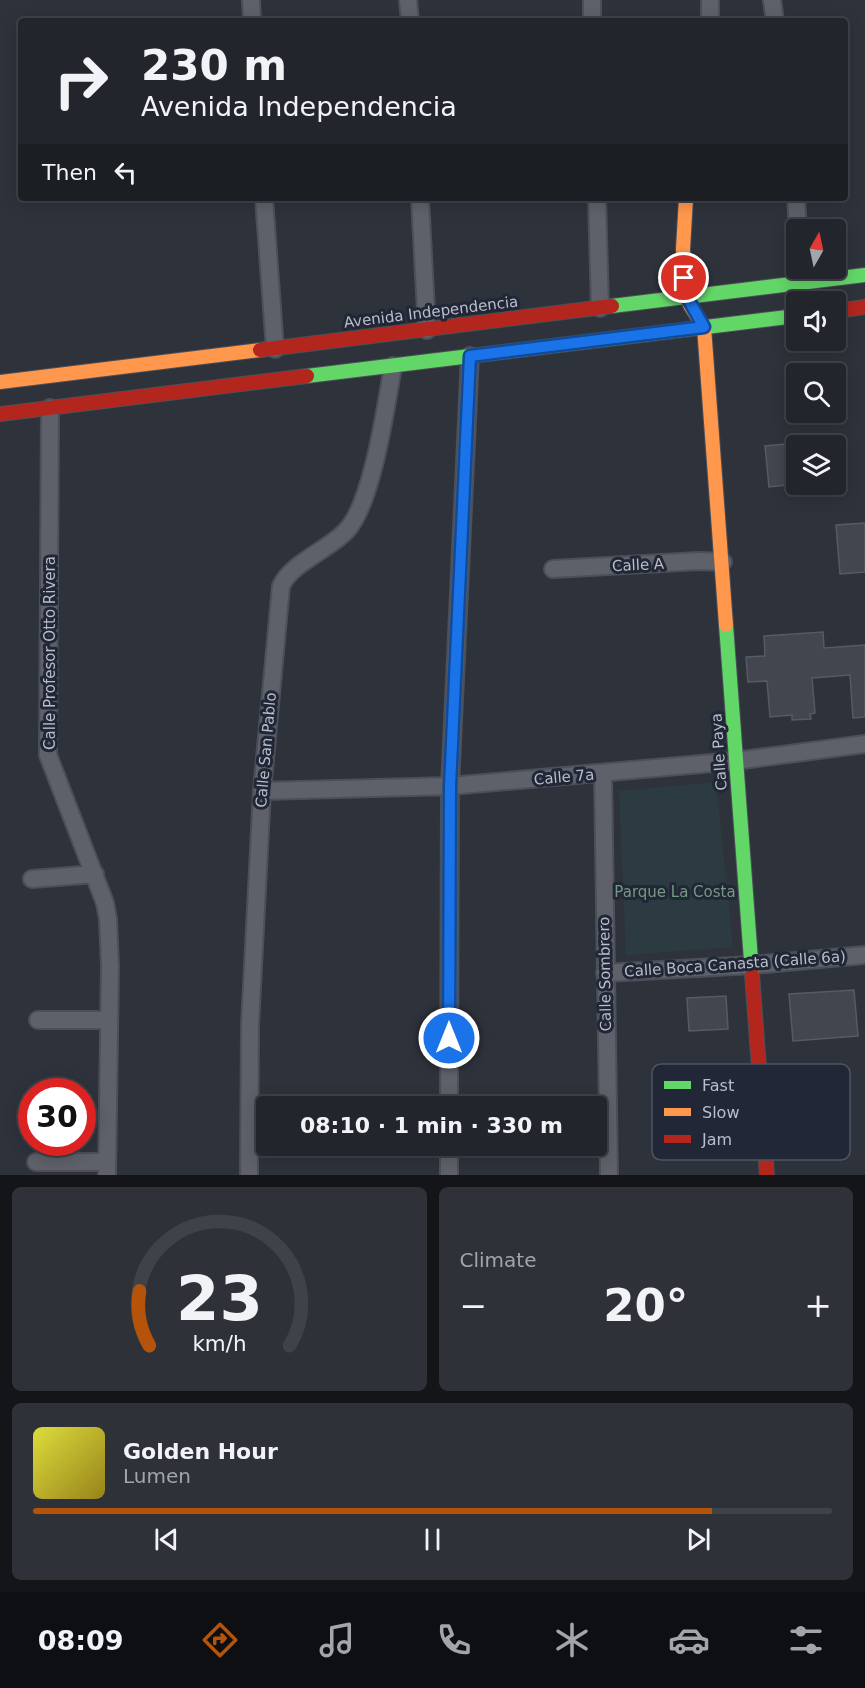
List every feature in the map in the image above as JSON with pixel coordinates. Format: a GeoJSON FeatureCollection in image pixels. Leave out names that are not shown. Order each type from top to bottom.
{"type":"FeatureCollection","features":[{"type":"Feature","properties":{"kind":"main road"},"geometry":{"type":"LineString","coordinates":[[686,201],[684,278],[687,297],[704,327]]}},
{"type":"Feature","properties":{"kind":"main road","name":"Avenida Independencia"},"geometry":{"type":"LineString","coordinates":[[846,275],[865,275]]}},
{"type":"Feature","properties":{"kind":"main road","name":"Avenida Independencia"},"geometry":{"type":"LineString","coordinates":[[0,382],[146,380],[320,358],[427,330],[687,297],[786,279]]}},
{"type":"Feature","properties":{"kind":"main road"},"geometry":{"type":"LineString","coordinates":[[846,310],[865,308]]}},
{"type":"Feature","properties":{"kind":"main road","name":"Avenida Independencia"},"geometry":{"type":"LineString","coordinates":[[0,414],[50,408],[146,380],[275,349],[320,358],[393,366],[786,317]]}},
{"type":"Feature","properties":{"kind":"main road","name":"Calle Paya"},"geometry":{"type":"LineString","coordinates":[[704,327],[759,1064]]}},
{"type":"Feature","properties":{"kind":"main road","name":"Calle Paya"},"geometry":{"type":"LineString","coordinates":[[766,1160],[767,1175]]}},
{"type":"Feature","properties":{"kind":"street"},"geometry":{"type":"LineString","coordinates":[[251,0],[252,18]]}},
{"type":"Feature","properties":{"kind":"street"},"geometry":{"type":"LineString","coordinates":[[408,0],[410,18]]}},
{"type":"Feature","properties":{"kind":"street"},"geometry":{"type":"LineString","coordinates":[[592,0],[592,18]]}},
{"type":"Feature","properties":{"kind":"street"},"geometry":{"type":"LineString","coordinates":[[710,0],[710,18]]}},
{"type":"Feature","properties":{"kind":"street"},"geometry":{"type":"LineString","coordinates":[[772,0],[775,18]]}},
{"type":"Feature","properties":{"kind":"street"},"geometry":{"type":"LineString","coordinates":[[264,201],[275,349]]}},
{"type":"Feature","properties":{"kind":"street"},"geometry":{"type":"LineString","coordinates":[[420,201],[427,330]]}},
{"type":"Feature","properties":{"kind":"street"},"geometry":{"type":"LineString","coordinates":[[597,201],[600,308]]}},
{"type":"Feature","properties":{"kind":"street"},"geometry":{"type":"LineString","coordinates":[[796,201],[797,219]]}},
{"type":"Feature","properties":{"kind":"street"},"geometry":{"type":"LineString","coordinates":[[449,1096],[450,786],[470,356]]}},
{"type":"Feature","properties":{"kind":"street","name":"Calle San Pablo"},"geometry":{"type":"LineString","coordinates":[[249,1175],[250,1025],[262,791],[281,586],[288,574],[347,530],[363,504],[393,366]]}},
{"type":"Feature","properties":{"kind":"street","name":"Calle Profesor Otto Rivera"},"geometry":{"type":"LineString","coordinates":[[50,408],[48,750],[95,874],[108,919],[110,1020],[107,1168]]}},
{"type":"Feature","properties":{"kind":"street","name":"Calle A"},"geometry":{"type":"LineString","coordinates":[[553,569],[699,561],[723,562]]}},
{"type":"Feature","properties":{"kind":"street","name":"Calle 7a"},"geometry":{"type":"LineString","coordinates":[[262,791],[450,786],[735,761],[865,744]]}},
{"type":"Feature","properties":{"kind":"street","name":"Calle Sombrero"},"geometry":{"type":"LineString","coordinates":[[603,774],[609,1175]]}},
{"type":"Feature","properties":{"kind":"street"},"geometry":{"type":"LineString","coordinates":[[32,879],[95,874]]}},
{"type":"Feature","properties":{"kind":"street","name":"Calle Boca Canasta (Calle 6a)"},"geometry":{"type":"LineString","coordinates":[[605,973],[752,965],[865,955]]}},
{"type":"Feature","properties":{"kind":"street"},"geometry":{"type":"LineString","coordinates":[[38,1020],[110,1020]]}},
{"type":"Feature","properties":{"kind":"street"},"geometry":{"type":"LineString","coordinates":[[449,1156],[449,1175]]}},
{"type":"Feature","properties":{"kind":"street"},"geometry":{"type":"LineString","coordinates":[[36,1162],[107,1168]]}},
{"type":"Feature","properties":{"kind":"green space","name":"Parque La Costa"},"geometry":{"type":"Polygon","coordinates":[[[716,782],[733,947],[626,955],[619,791],[716,782]]]}},
{"type":"Feature","properties":{"kind":"building"},"geometry":{"type":"Polygon","coordinates":[[[786,444],[786,485],[769,487],[765,446],[786,444]]]}},
{"type":"Feature","properties":{"kind":"building"},"geometry":{"type":"Polygon","coordinates":[[[865,523],[865,572],[840,574],[836,525],[865,523]]]}},
{"type":"Feature","properties":{"kind":"building"},"geometry":{"type":"Polygon","coordinates":[[[823,632],[824,648],[865,645],[865,717],[853,718],[850,675],[812,678],[815,713],[810,714],[811,719],[792,720],[792,715],[770,717],[767,681],[748,682],[746,657],[765,656],[764,636],[823,632]]]}},
{"type":"Feature","properties":{"kind":"building"},"geometry":{"type":"Polygon","coordinates":[[[854,990],[858,1036],[793,1041],[789,994],[854,990]]]}},
{"type":"Feature","properties":{"kind":"building"},"geometry":{"type":"Polygon","coordinates":[[[726,996],[728,1029],[689,1031],[687,998],[726,996]]]}},
{"type":"Feature","properties":{"kind":"traffic: fast"},"geometry":{"type":"LineString","coordinates":[[612,306],[865,275]]}},
{"type":"Feature","properties":{"kind":"traffic: fast"},"geometry":{"type":"LineString","coordinates":[[307,376],[786,317]]}},
{"type":"Feature","properties":{"kind":"traffic: fast"},"geometry":{"type":"LineString","coordinates":[[726,625],[752,974]]}},
{"type":"Feature","properties":{"kind":"traffic: slow"},"geometry":{"type":"LineString","coordinates":[[686,201],[683,249],[685,289],[690,305],[704,327],[726,625]]}},
{"type":"Feature","properties":{"kind":"traffic: slow"},"geometry":{"type":"LineString","coordinates":[[0,382],[260,350]]}},
{"type":"Feature","properties":{"kind":"traffic: jam"},"geometry":{"type":"LineString","coordinates":[[260,350],[612,306]]}},
{"type":"Feature","properties":{"kind":"traffic: jam"},"geometry":{"type":"LineString","coordinates":[[846,310],[865,307]]}},
{"type":"Feature","properties":{"kind":"traffic: jam"},"geometry":{"type":"LineString","coordinates":[[0,414],[307,376]]}},
{"type":"Feature","properties":{"kind":"traffic: jam"},"geometry":{"type":"LineString","coordinates":[[752,974],[759,1064]]}},
{"type":"Feature","properties":{"kind":"traffic: jam"},"geometry":{"type":"LineString","coordinates":[[766,1160],[767,1175]]}},
{"type":"Feature","properties":{"kind":"route"},"geometry":{"type":"LineString","coordinates":[[449,1038],[450,786],[470,356],[704,327],[687,297],[684,278]]}}]}
